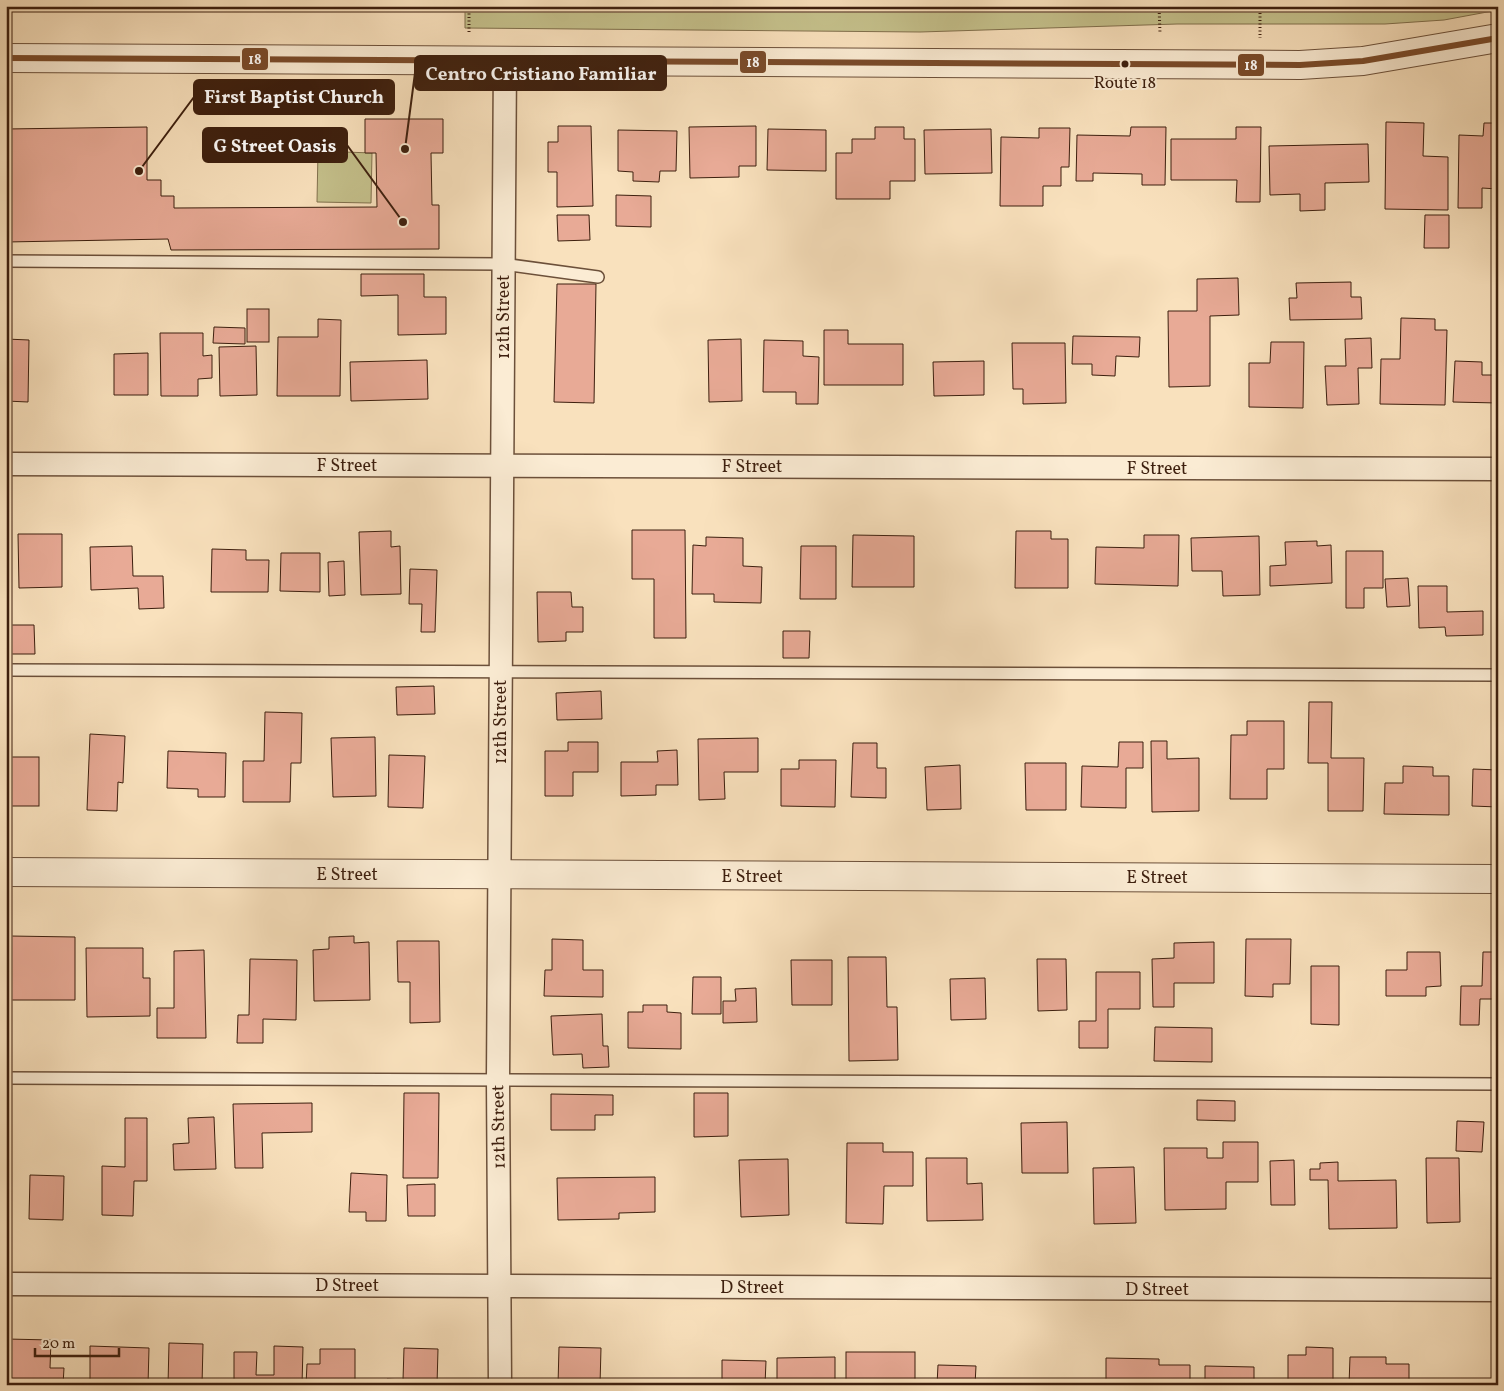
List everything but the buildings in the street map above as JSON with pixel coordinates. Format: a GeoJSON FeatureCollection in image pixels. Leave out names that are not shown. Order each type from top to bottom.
{"type":"FeatureCollection","features":[{"type":"Feature","properties":{"kind":"street"},"geometry":{"type":"LineString","coordinates":[[6,58],[1300,65],[1363,61],[1498,38]]}},
{"type":"Feature","properties":{"kind":"street","name":"12th Street"},"geometry":{"type":"LineString","coordinates":[[500,1385],[498,1079],[501,874],[500,671],[505,60]]}},
{"type":"Feature","properties":{"kind":"street","name":"F Street"},"geometry":{"type":"LineString","coordinates":[[6,464],[1498,469]]}},
{"type":"Feature","properties":{"kind":"street","name":"E Street"},"geometry":{"type":"LineString","coordinates":[[6,872],[1498,879]]}},
{"type":"Feature","properties":{"kind":"street","name":"D Street"},"geometry":{"type":"LineString","coordinates":[[6,1284],[1498,1290]]}},
{"type":"Feature","properties":{"kind":"lane"},"geometry":{"type":"LineString","coordinates":[[6,261],[503,264],[598,277]]}},
{"type":"Feature","properties":{"kind":"lane"},"geometry":{"type":"LineString","coordinates":[[6,670],[1498,675]]}},
{"type":"Feature","properties":{"kind":"lane"},"geometry":{"type":"LineString","coordinates":[[6,1078],[1498,1084]]}},
{"type":"Feature","properties":{"kind":"path"},"geometry":{"type":"LineString","coordinates":[[469,6],[469,32]]}},
{"type":"Feature","properties":{"kind":"path"},"geometry":{"type":"LineString","coordinates":[[1159,6],[1160,33]]}},
{"type":"Feature","properties":{"kind":"shaded area"},"geometry":{"type":"Polygon","coordinates":[[[465,6],[1498,6],[1498,10],[1444,20],[1385,24],[1177,24],[920,32],[465,28],[465,6]]]}},
{"type":"Feature","properties":{"kind":"shaded area"},"geometry":{"type":"Polygon","coordinates":[[[318,151],[372,153],[371,203],[317,202],[318,151]]]}},
{"type":"Feature","properties":{"kind":"transit line","name":"18"},"geometry":{"type":"LineString","coordinates":[[6,58],[1300,65],[1363,61],[1498,38]]}},
{"type":"Feature","properties":{"kind":"place","name":"Route 18"},"geometry":{"type":"Point","coordinates":[1125,64]}},
{"type":"Feature","properties":{"kind":"place","name":"Centro Cristiano Familiar"},"geometry":{"type":"Point","coordinates":[405,149]}},
{"type":"Feature","properties":{"kind":"place","name":"First Baptist Church"},"geometry":{"type":"Point","coordinates":[139,171]}},
{"type":"Feature","properties":{"kind":"place","name":"G Street Oasis"},"geometry":{"type":"Point","coordinates":[403,222]}}]}
